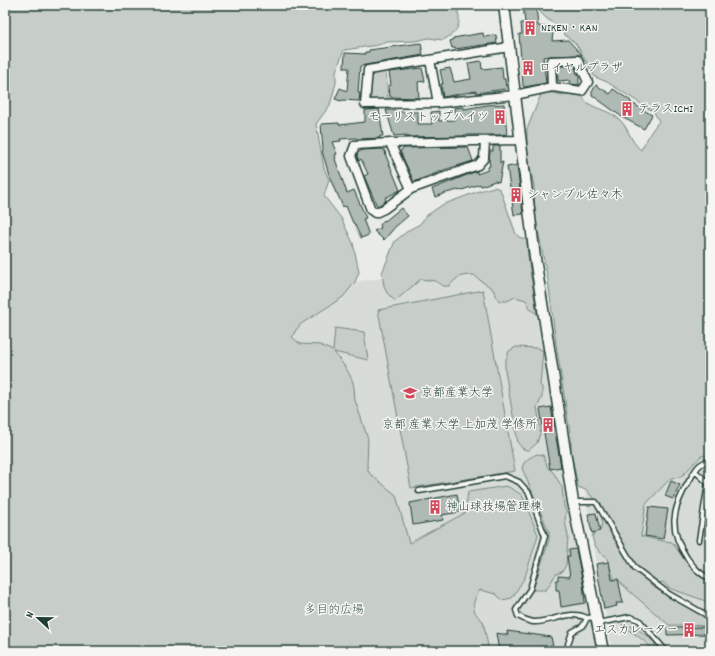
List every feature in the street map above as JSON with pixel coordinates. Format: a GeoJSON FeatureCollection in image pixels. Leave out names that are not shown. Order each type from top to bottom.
{"type":"FeatureCollection","features":[{"type":"Feature","properties":{"kind":"street"},"geometry":{"type":"LineString","coordinates":[[504,5],[535,258],[593,619],[603,651]]}},
{"type":"Feature","properties":{"kind":"street"},"geometry":{"type":"LineString","coordinates":[[509,47],[368,70],[365,104],[438,103],[515,95],[552,87],[582,91],[588,82],[578,60],[551,61],[552,87]]}},
{"type":"Feature","properties":{"kind":"street"},"geometry":{"type":"LineString","coordinates":[[430,60],[438,103]]}},
{"type":"Feature","properties":{"kind":"street"},"geometry":{"type":"LineString","coordinates":[[486,141],[484,158],[478,165],[411,189],[384,209],[375,213],[371,210],[351,156],[355,145],[390,143],[520,140]]}},
{"type":"Feature","properties":{"kind":"street"},"geometry":{"type":"LineString","coordinates":[[390,143],[411,189]]}},
{"type":"Feature","properties":{"kind":"lane"},"geometry":{"type":"LineString","coordinates":[[710,460],[701,463],[682,493],[675,509],[673,526],[680,548],[693,567],[710,578]]}},
{"type":"Feature","properties":{"kind":"lane"},"geometry":{"type":"LineString","coordinates":[[695,471],[708,483],[699,540]]}},
{"type":"Feature","properties":{"kind":"lane"},"geometry":{"type":"LineString","coordinates":[[419,491],[505,476],[519,482],[529,493],[546,536],[530,589],[516,610],[518,616],[525,620],[534,622],[568,615],[582,615],[593,619],[630,617],[639,620],[666,651]]}},
{"type":"Feature","properties":{"kind":"lane"},"geometry":{"type":"LineString","coordinates":[[573,502],[596,502],[635,568],[669,594],[710,617]]}},
{"type":"Feature","properties":{"kind":"lane"},"geometry":{"type":"LineString","coordinates":[[570,651],[568,644],[572,632],[593,619]]}},
{"type":"Feature","properties":{"kind":"shaded area"},"geometry":{"type":"Polygon","coordinates":[[[512,5],[538,5],[538,8],[513,11],[512,5]]]}},
{"type":"Feature","properties":{"kind":"shaded area","name":"京都産業大学"},"geometry":{"type":"Polygon","coordinates":[[[530,259],[567,498],[597,651],[127,651],[306,288],[530,259]]]}},
{"type":"Feature","properties":{"kind":"shaded area"},"geometry":{"type":"Polygon","coordinates":[[[572,418],[710,420],[710,651],[612,651],[572,418]]]}},
{"type":"Feature","properties":{"kind":"green space","name":"多目的広場"},"geometry":{"type":"Polygon","coordinates":[[[5,5],[456,5],[459,17],[458,26],[449,37],[443,40],[429,38],[415,41],[387,42],[378,45],[344,50],[336,71],[336,83],[330,105],[316,124],[324,168],[329,180],[324,196],[341,218],[353,243],[359,272],[355,282],[343,297],[301,324],[292,337],[300,344],[320,345],[333,351],[335,328],[364,332],[368,360],[334,352],[346,369],[353,383],[355,400],[368,439],[367,466],[369,473],[396,495],[409,543],[465,513],[468,492],[507,486],[522,495],[538,535],[525,577],[512,598],[502,600],[496,594],[480,590],[474,602],[474,610],[483,621],[489,651],[5,651],[5,5]]]}},
{"type":"Feature","properties":{"kind":"green space"},"geometry":{"type":"Polygon","coordinates":[[[539,5],[710,5],[710,455],[701,456],[681,477],[671,478],[646,504],[641,536],[672,542],[693,569],[710,582],[710,606],[703,600],[669,588],[663,582],[650,585],[710,620],[710,626],[669,625],[622,585],[619,580],[614,579],[606,556],[600,552],[594,544],[592,536],[598,529],[601,529],[601,503],[592,497],[588,491],[578,487],[571,452],[571,439],[556,344],[548,280],[535,216],[534,186],[527,153],[527,129],[542,92],[583,97],[588,103],[620,120],[626,127],[634,143],[641,150],[659,121],[654,112],[607,82],[595,77],[576,44],[564,34],[559,26],[551,22],[540,12],[539,5]]]}},
{"type":"Feature","properties":{"kind":"green space"},"geometry":{"type":"Polygon","coordinates":[[[386,70],[388,100],[372,100],[370,97],[371,76],[376,71],[386,70]]]}},
{"type":"Feature","properties":{"kind":"green space"},"geometry":{"type":"Polygon","coordinates":[[[494,187],[500,189],[516,234],[527,240],[528,258],[537,314],[531,310],[526,300],[515,297],[507,301],[499,301],[492,288],[474,275],[460,277],[449,286],[443,286],[435,281],[421,279],[395,301],[387,293],[384,286],[382,273],[395,241],[409,230],[420,224],[426,216],[442,205],[494,187]]]}},
{"type":"Feature","properties":{"kind":"green space"},"geometry":{"type":"Polygon","coordinates":[[[483,290],[515,471],[411,488],[378,310],[483,290]]]}},
{"type":"Feature","properties":{"kind":"green space"},"geometry":{"type":"Polygon","coordinates":[[[516,347],[538,348],[543,351],[540,385],[542,387],[542,397],[537,408],[541,430],[537,443],[529,450],[522,448],[518,443],[505,371],[505,362],[509,351],[516,347]]]}},
{"type":"Feature","properties":{"kind":"green space"},"geometry":{"type":"Polygon","coordinates":[[[537,454],[543,455],[548,468],[553,472],[562,487],[568,536],[566,565],[562,572],[556,574],[546,590],[533,590],[549,540],[549,532],[522,468],[529,458],[537,454]]]}},
{"type":"Feature","properties":{"kind":"green space"},"geometry":{"type":"Polygon","coordinates":[[[624,624],[641,632],[655,643],[655,646],[652,649],[638,636],[622,628],[622,625],[624,624]]]}},
{"type":"Feature","properties":{"kind":"building"},"geometry":{"type":"Polygon","coordinates":[[[523,5],[536,5],[538,26],[546,27],[553,32],[552,41],[568,40],[582,55],[543,57],[546,83],[525,87],[523,86],[519,34],[522,34],[521,23],[525,23],[523,5]]]}},
{"type":"Feature","properties":{"kind":"building"},"geometry":{"type":"Polygon","coordinates":[[[483,33],[484,37],[496,35],[497,43],[455,49],[452,48],[450,41],[453,40],[453,38],[483,33]]]}},
{"type":"Feature","properties":{"kind":"building"},"geometry":{"type":"Polygon","coordinates":[[[421,43],[423,55],[360,66],[358,93],[360,93],[359,101],[341,101],[335,99],[340,88],[347,91],[349,68],[344,68],[345,53],[365,54],[365,52],[369,52],[369,50],[421,43]]]}},
{"type":"Feature","properties":{"kind":"building"},"geometry":{"type":"Polygon","coordinates":[[[481,61],[482,69],[502,67],[506,89],[476,93],[476,91],[443,97],[441,84],[443,84],[440,70],[450,68],[454,82],[471,79],[468,63],[481,61]]]}},
{"type":"Feature","properties":{"kind":"building"},"geometry":{"type":"Polygon","coordinates":[[[557,66],[575,66],[577,74],[579,74],[579,85],[570,84],[569,80],[558,81],[557,66]]]}},
{"type":"Feature","properties":{"kind":"building"},"geometry":{"type":"Polygon","coordinates":[[[422,68],[425,81],[418,82],[419,98],[390,97],[389,86],[391,85],[389,72],[422,68]]]}},
{"type":"Feature","properties":{"kind":"building","name":"テラスICHI"},"geometry":{"type":"Polygon","coordinates":[[[596,85],[610,94],[613,89],[631,101],[630,102],[652,115],[644,129],[622,117],[592,95],[596,85]]]}},
{"type":"Feature","properties":{"kind":"building"},"geometry":{"type":"Polygon","coordinates":[[[504,104],[507,134],[499,135],[394,136],[386,110],[395,110],[395,112],[418,112],[418,124],[432,124],[431,112],[439,111],[439,121],[455,120],[454,108],[464,107],[464,109],[504,104]]]}},
{"type":"Feature","properties":{"kind":"building"},"geometry":{"type":"Polygon","coordinates":[[[379,109],[383,136],[380,136],[380,138],[340,139],[341,141],[332,142],[337,154],[335,155],[335,159],[347,193],[354,190],[366,218],[363,219],[369,235],[361,238],[346,206],[343,207],[330,178],[322,151],[321,124],[339,123],[339,125],[365,122],[365,110],[379,109]]]}},
{"type":"Feature","properties":{"kind":"building"},"geometry":{"type":"Polygon","coordinates":[[[493,146],[500,146],[500,163],[503,162],[499,182],[495,181],[481,186],[480,184],[435,197],[432,189],[477,171],[477,174],[488,170],[488,167],[490,166],[490,151],[493,151],[493,146]]]}},
{"type":"Feature","properties":{"kind":"building"},"geometry":{"type":"Polygon","coordinates":[[[468,147],[473,161],[444,170],[414,182],[400,151],[404,148],[468,147]]]}},
{"type":"Feature","properties":{"kind":"building"},"geometry":{"type":"Polygon","coordinates":[[[382,149],[385,151],[400,190],[385,198],[386,201],[377,206],[364,176],[368,174],[361,159],[359,161],[357,156],[358,152],[363,150],[382,149]]]}},
{"type":"Feature","properties":{"kind":"building","name":"シャンブル佐々木"},"geometry":{"type":"Polygon","coordinates":[[[517,165],[523,214],[514,215],[507,167],[517,165]]]}},
{"type":"Feature","properties":{"kind":"building"},"geometry":{"type":"Polygon","coordinates":[[[401,208],[408,216],[395,227],[384,240],[374,231],[381,228],[380,225],[384,220],[385,221],[401,208]]]}},
{"type":"Feature","properties":{"kind":"building"},"geometry":{"type":"Polygon","coordinates":[[[551,407],[561,467],[550,469],[540,409],[551,407]]]}},
{"type":"Feature","properties":{"kind":"building"},"geometry":{"type":"Polygon","coordinates":[[[671,481],[680,485],[673,499],[665,496],[671,481]]]}},
{"type":"Feature","properties":{"kind":"building","name":"神山球技場管理棟"},"geometry":{"type":"Polygon","coordinates":[[[457,494],[460,512],[442,515],[443,520],[413,525],[410,503],[457,494]]]}},
{"type":"Feature","properties":{"kind":"building"},"geometry":{"type":"Polygon","coordinates":[[[649,507],[668,509],[663,539],[645,536],[649,507]]]}},
{"type":"Feature","properties":{"kind":"building"},"geometry":{"type":"Polygon","coordinates":[[[596,513],[600,531],[592,533],[588,514],[596,513]]]}},
{"type":"Feature","properties":{"kind":"building"},"geometry":{"type":"Polygon","coordinates":[[[576,549],[583,583],[585,603],[561,607],[559,590],[556,590],[556,580],[558,580],[558,576],[570,577],[567,556],[570,556],[569,550],[576,549]]]}},
{"type":"Feature","properties":{"kind":"building"},"geometry":{"type":"Polygon","coordinates":[[[609,562],[612,580],[618,579],[623,603],[616,603],[617,606],[604,609],[596,564],[609,562]]]}},
{"type":"Feature","properties":{"kind":"building","name":"エスカレーター"},"geometry":{"type":"Polygon","coordinates":[[[710,627],[710,634],[667,635],[667,628],[710,627]]]}},
{"type":"Feature","properties":{"kind":"building"},"geometry":{"type":"Polygon","coordinates":[[[507,631],[551,637],[554,651],[499,651],[496,633],[508,635],[507,631]]]}},
{"type":"Feature","properties":{"kind":"place","name":"NIKEN・KAN"},"geometry":{"type":"Point","coordinates":[530,28]}},
{"type":"Feature","properties":{"kind":"place","name":"ロイヤルプラザ"},"geometry":{"type":"Point","coordinates":[528,68]}},
{"type":"Feature","properties":{"kind":"place","name":"テラスICHI"},"geometry":{"type":"Point","coordinates":[627,109]}},
{"type":"Feature","properties":{"kind":"place","name":"モーリストップハイツ"},"geometry":{"type":"Point","coordinates":[500,117]}},
{"type":"Feature","properties":{"kind":"place","name":"シャンブル佐々木"},"geometry":{"type":"Point","coordinates":[516,195]}},
{"type":"Feature","properties":{"kind":"place","name":"京都産業大学"},"geometry":{"type":"Point","coordinates":[410,393]}},
{"type":"Feature","properties":{"kind":"place","name":"京都 産業 大学 上加茂 学修所"},"geometry":{"type":"Point","coordinates":[548,425]}},
{"type":"Feature","properties":{"kind":"place","name":"神山球技場管理棟"},"geometry":{"type":"Point","coordinates":[435,507]}},
{"type":"Feature","properties":{"kind":"place","name":"エスカレーター"},"geometry":{"type":"Point","coordinates":[689,630]}}]}
